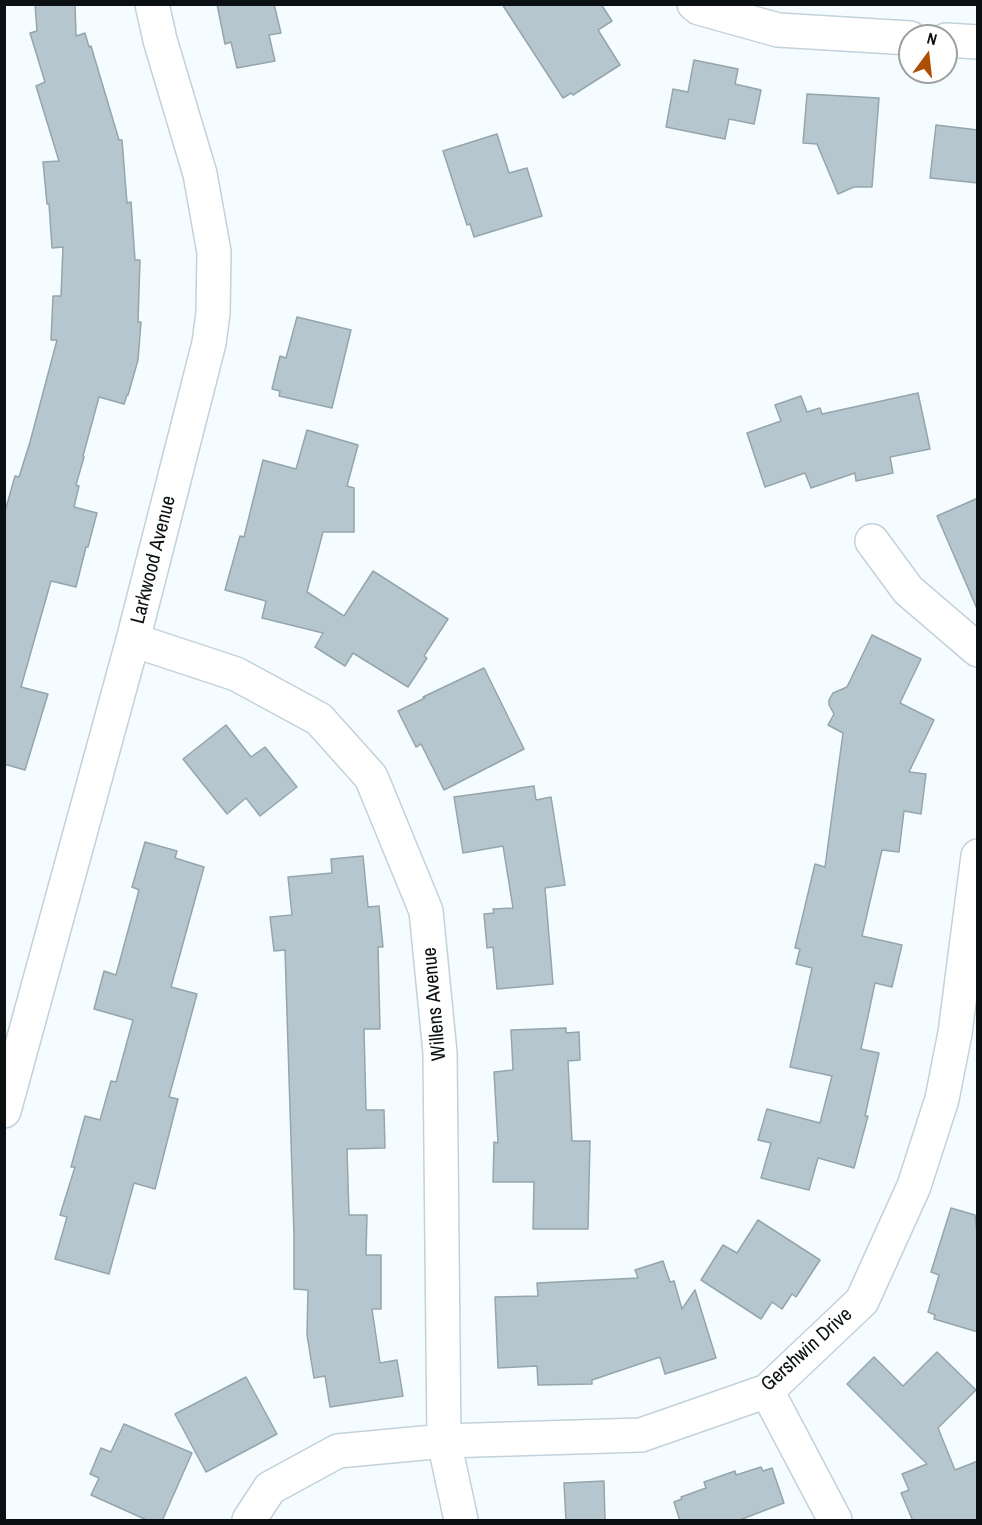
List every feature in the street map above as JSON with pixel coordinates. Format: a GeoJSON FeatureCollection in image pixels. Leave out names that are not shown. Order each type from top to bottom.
{"type":"FeatureCollection","features":[{"type":"Feature","properties":{"kind":"street","name":"Larkwood Avenue"},"geometry":{"type":"LineString","coordinates":[[4,1111],[133,640],[209,343],[213,313],[214,252],[200,174],[160,40],[152,4]]}},
{"type":"Feature","properties":{"kind":"street"},"geometry":{"type":"LineString","coordinates":[[694,4],[699,8],[778,30],[898,37]]}},
{"type":"Feature","properties":{"kind":"street"},"geometry":{"type":"LineString","coordinates":[[958,41],[978,42]]}},
{"type":"Feature","properties":{"kind":"street"},"geometry":{"type":"LineString","coordinates":[[872,541],[908,590],[978,650]]}},
{"type":"Feature","properties":{"kind":"street","name":"Willens Avenue"},"geometry":{"type":"LineString","coordinates":[[133,640],[236,674],[319,719],[370,777],[426,911],[440,1053],[444,1442],[461,1521]]}},
{"type":"Feature","properties":{"kind":"street","name":"Gershwin Drive"},"geometry":{"type":"LineString","coordinates":[[249,1521],[270,1488],[338,1451],[444,1442],[642,1435],[767,1391],[862,1301],[914,1186],[942,1099],[966,1037],[978,856]]}},
{"type":"Feature","properties":{"kind":"street"},"geometry":{"type":"LineString","coordinates":[[767,1391],[835,1521]]}},
{"type":"Feature","properties":{"kind":"building"},"geometry":{"type":"Polygon","coordinates":[[[35,4],[75,4],[76,36],[85,33],[89,47],[91,46],[119,140],[122,140],[127,203],[131,202],[135,260],[140,260],[138,322],[141,322],[138,360],[128,395],[124,404],[99,397],[83,456],[76,485],[79,486],[74,507],[97,513],[76,587],[51,581],[21,687],[48,694],[25,770],[4,764],[4,515],[15,476],[19,477],[30,442],[57,340],[51,340],[53,296],[61,296],[63,247],[52,248],[43,162],[59,161],[36,86],[45,82],[30,33],[37,31],[35,4]]]}},
{"type":"Feature","properties":{"kind":"building"},"geometry":{"type":"Polygon","coordinates":[[[217,4],[274,4],[281,33],[269,35],[275,61],[237,68],[231,42],[225,44],[217,4]]]}},
{"type":"Feature","properties":{"kind":"building"},"geometry":{"type":"Polygon","coordinates":[[[502,4],[601,4],[612,21],[598,30],[620,65],[573,95],[571,93],[563,98],[502,4]]]}},
{"type":"Feature","properties":{"kind":"building"},"geometry":{"type":"Polygon","coordinates":[[[694,60],[738,69],[735,84],[761,90],[754,124],[729,119],[725,139],[666,127],[673,89],[688,92],[694,60]]]}},
{"type":"Feature","properties":{"kind":"building"},"geometry":{"type":"Polygon","coordinates":[[[807,94],[879,98],[872,187],[854,187],[838,194],[817,144],[803,143],[807,94]]]}},
{"type":"Feature","properties":{"kind":"building"},"geometry":{"type":"Polygon","coordinates":[[[936,125],[978,130],[978,183],[930,178],[936,125]]]}},
{"type":"Feature","properties":{"kind":"building"},"geometry":{"type":"Polygon","coordinates":[[[497,134],[509,173],[527,168],[542,216],[474,237],[470,224],[467,225],[443,151],[497,134]]]}},
{"type":"Feature","properties":{"kind":"building"},"geometry":{"type":"Polygon","coordinates":[[[297,317],[351,330],[332,408],[279,396],[280,391],[272,389],[280,356],[286,358],[297,317]]]}},
{"type":"Feature","properties":{"kind":"building"},"geometry":{"type":"Polygon","coordinates":[[[918,393],[930,449],[890,457],[893,473],[856,481],[855,473],[811,488],[805,473],[765,487],[747,433],[781,421],[775,405],[801,396],[807,412],[820,408],[822,414],[918,393]]]}},
{"type":"Feature","properties":{"kind":"building"},"geometry":{"type":"Polygon","coordinates":[[[307,430],[358,445],[347,486],[354,488],[354,532],[323,532],[307,592],[344,616],[373,571],[448,619],[424,656],[427,658],[408,687],[353,653],[345,666],[315,647],[323,633],[262,618],[266,601],[225,590],[240,536],[244,537],[263,460],[296,469],[307,430]]]}},
{"type":"Feature","properties":{"kind":"building"},"geometry":{"type":"Polygon","coordinates":[[[978,498],[978,611],[937,516],[978,498]]]}},
{"type":"Feature","properties":{"kind":"building"},"geometry":{"type":"Polygon","coordinates":[[[872,635],[921,659],[900,703],[934,720],[909,772],[926,774],[921,814],[904,811],[899,852],[882,850],[862,936],[902,945],[892,987],[875,983],[861,1049],[879,1053],[865,1116],[868,1116],[854,1168],[818,1158],[809,1190],[761,1178],[771,1143],[758,1140],[767,1109],[820,1123],[832,1076],[790,1067],[812,968],[796,964],[800,949],[795,948],[815,864],[825,867],[843,733],[828,725],[834,714],[829,700],[833,693],[847,687],[872,635]]]}},
{"type":"Feature","properties":{"kind":"building"},"geometry":{"type":"Polygon","coordinates":[[[484,668],[524,749],[444,790],[421,744],[416,747],[398,711],[484,668]]]}},
{"type":"Feature","properties":{"kind":"building"},"geometry":{"type":"Polygon","coordinates":[[[226,725],[251,757],[265,747],[297,787],[260,816],[246,798],[227,814],[183,759],[226,725]]]}},
{"type":"Feature","properties":{"kind":"building"},"geometry":{"type":"Polygon","coordinates":[[[534,786],[536,800],[551,797],[565,885],[545,888],[553,984],[497,989],[493,947],[487,948],[484,914],[494,913],[493,909],[513,908],[503,846],[463,853],[454,797],[534,786]]]}},
{"type":"Feature","properties":{"kind":"building"},"geometry":{"type":"Polygon","coordinates":[[[145,842],[177,851],[175,858],[204,867],[171,987],[197,994],[169,1097],[178,1099],[155,1189],[134,1183],[109,1274],[55,1259],[67,1217],[60,1215],[75,1167],[71,1167],[85,1116],[100,1120],[111,1081],[116,1082],[133,1020],[94,1009],[104,971],[116,975],[139,890],[132,887],[145,842]]]}},
{"type":"Feature","properties":{"kind":"building"},"geometry":{"type":"Polygon","coordinates":[[[363,856],[368,907],[379,906],[383,947],[378,947],[380,1029],[364,1029],[366,1110],[384,1110],[385,1148],[347,1149],[349,1215],[367,1215],[366,1255],[381,1255],[381,1309],[372,1309],[380,1363],[397,1360],[403,1396],[330,1407],[325,1376],[314,1378],[307,1335],[308,1290],[294,1289],[285,950],[274,951],[270,917],[292,915],[288,877],[332,873],[331,859],[363,856]]]}},
{"type":"Feature","properties":{"kind":"building"},"geometry":{"type":"Polygon","coordinates":[[[566,1028],[566,1033],[579,1032],[580,1060],[568,1061],[572,1141],[590,1141],[588,1229],[533,1229],[534,1182],[493,1182],[494,1142],[498,1143],[494,1072],[513,1070],[511,1030],[566,1028]]]}},
{"type":"Feature","properties":{"kind":"building"},"geometry":{"type":"Polygon","coordinates":[[[951,1208],[975,1215],[978,1244],[978,1332],[934,1319],[935,1315],[928,1312],[939,1275],[931,1272],[951,1208]]]}},
{"type":"Feature","properties":{"kind":"building"},"geometry":{"type":"Polygon","coordinates":[[[758,1220],[820,1260],[796,1297],[792,1294],[782,1309],[772,1302],[761,1319],[701,1280],[723,1245],[737,1253],[758,1220]]]}},
{"type":"Feature","properties":{"kind":"building"},"geometry":{"type":"Polygon","coordinates":[[[663,1261],[670,1282],[674,1281],[682,1309],[695,1290],[716,1358],[665,1374],[660,1357],[592,1380],[592,1384],[538,1385],[537,1366],[498,1368],[495,1297],[538,1296],[537,1283],[638,1278],[635,1270],[663,1261]]]}},
{"type":"Feature","properties":{"kind":"building"},"geometry":{"type":"Polygon","coordinates":[[[937,1352],[976,1390],[938,1428],[955,1470],[978,1461],[978,1521],[913,1521],[901,1493],[909,1490],[902,1474],[927,1464],[847,1384],[874,1357],[903,1386],[937,1352]]]}},
{"type":"Feature","properties":{"kind":"building"},"geometry":{"type":"Polygon","coordinates":[[[246,1377],[277,1434],[206,1472],[175,1414],[246,1377]]]}},
{"type":"Feature","properties":{"kind":"building"},"geometry":{"type":"Polygon","coordinates":[[[124,1424],[192,1453],[162,1521],[149,1521],[91,1495],[99,1478],[90,1474],[101,1448],[111,1452],[124,1424]]]}},
{"type":"Feature","properties":{"kind":"building"},"geometry":{"type":"Polygon","coordinates":[[[761,1467],[763,1471],[772,1468],[784,1503],[737,1521],[680,1521],[674,1502],[682,1499],[681,1497],[706,1488],[704,1482],[735,1471],[736,1475],[761,1467]]]}},
{"type":"Feature","properties":{"kind":"building"},"geometry":{"type":"Polygon","coordinates":[[[604,1481],[605,1521],[566,1521],[564,1483],[604,1481]]]}}]}
